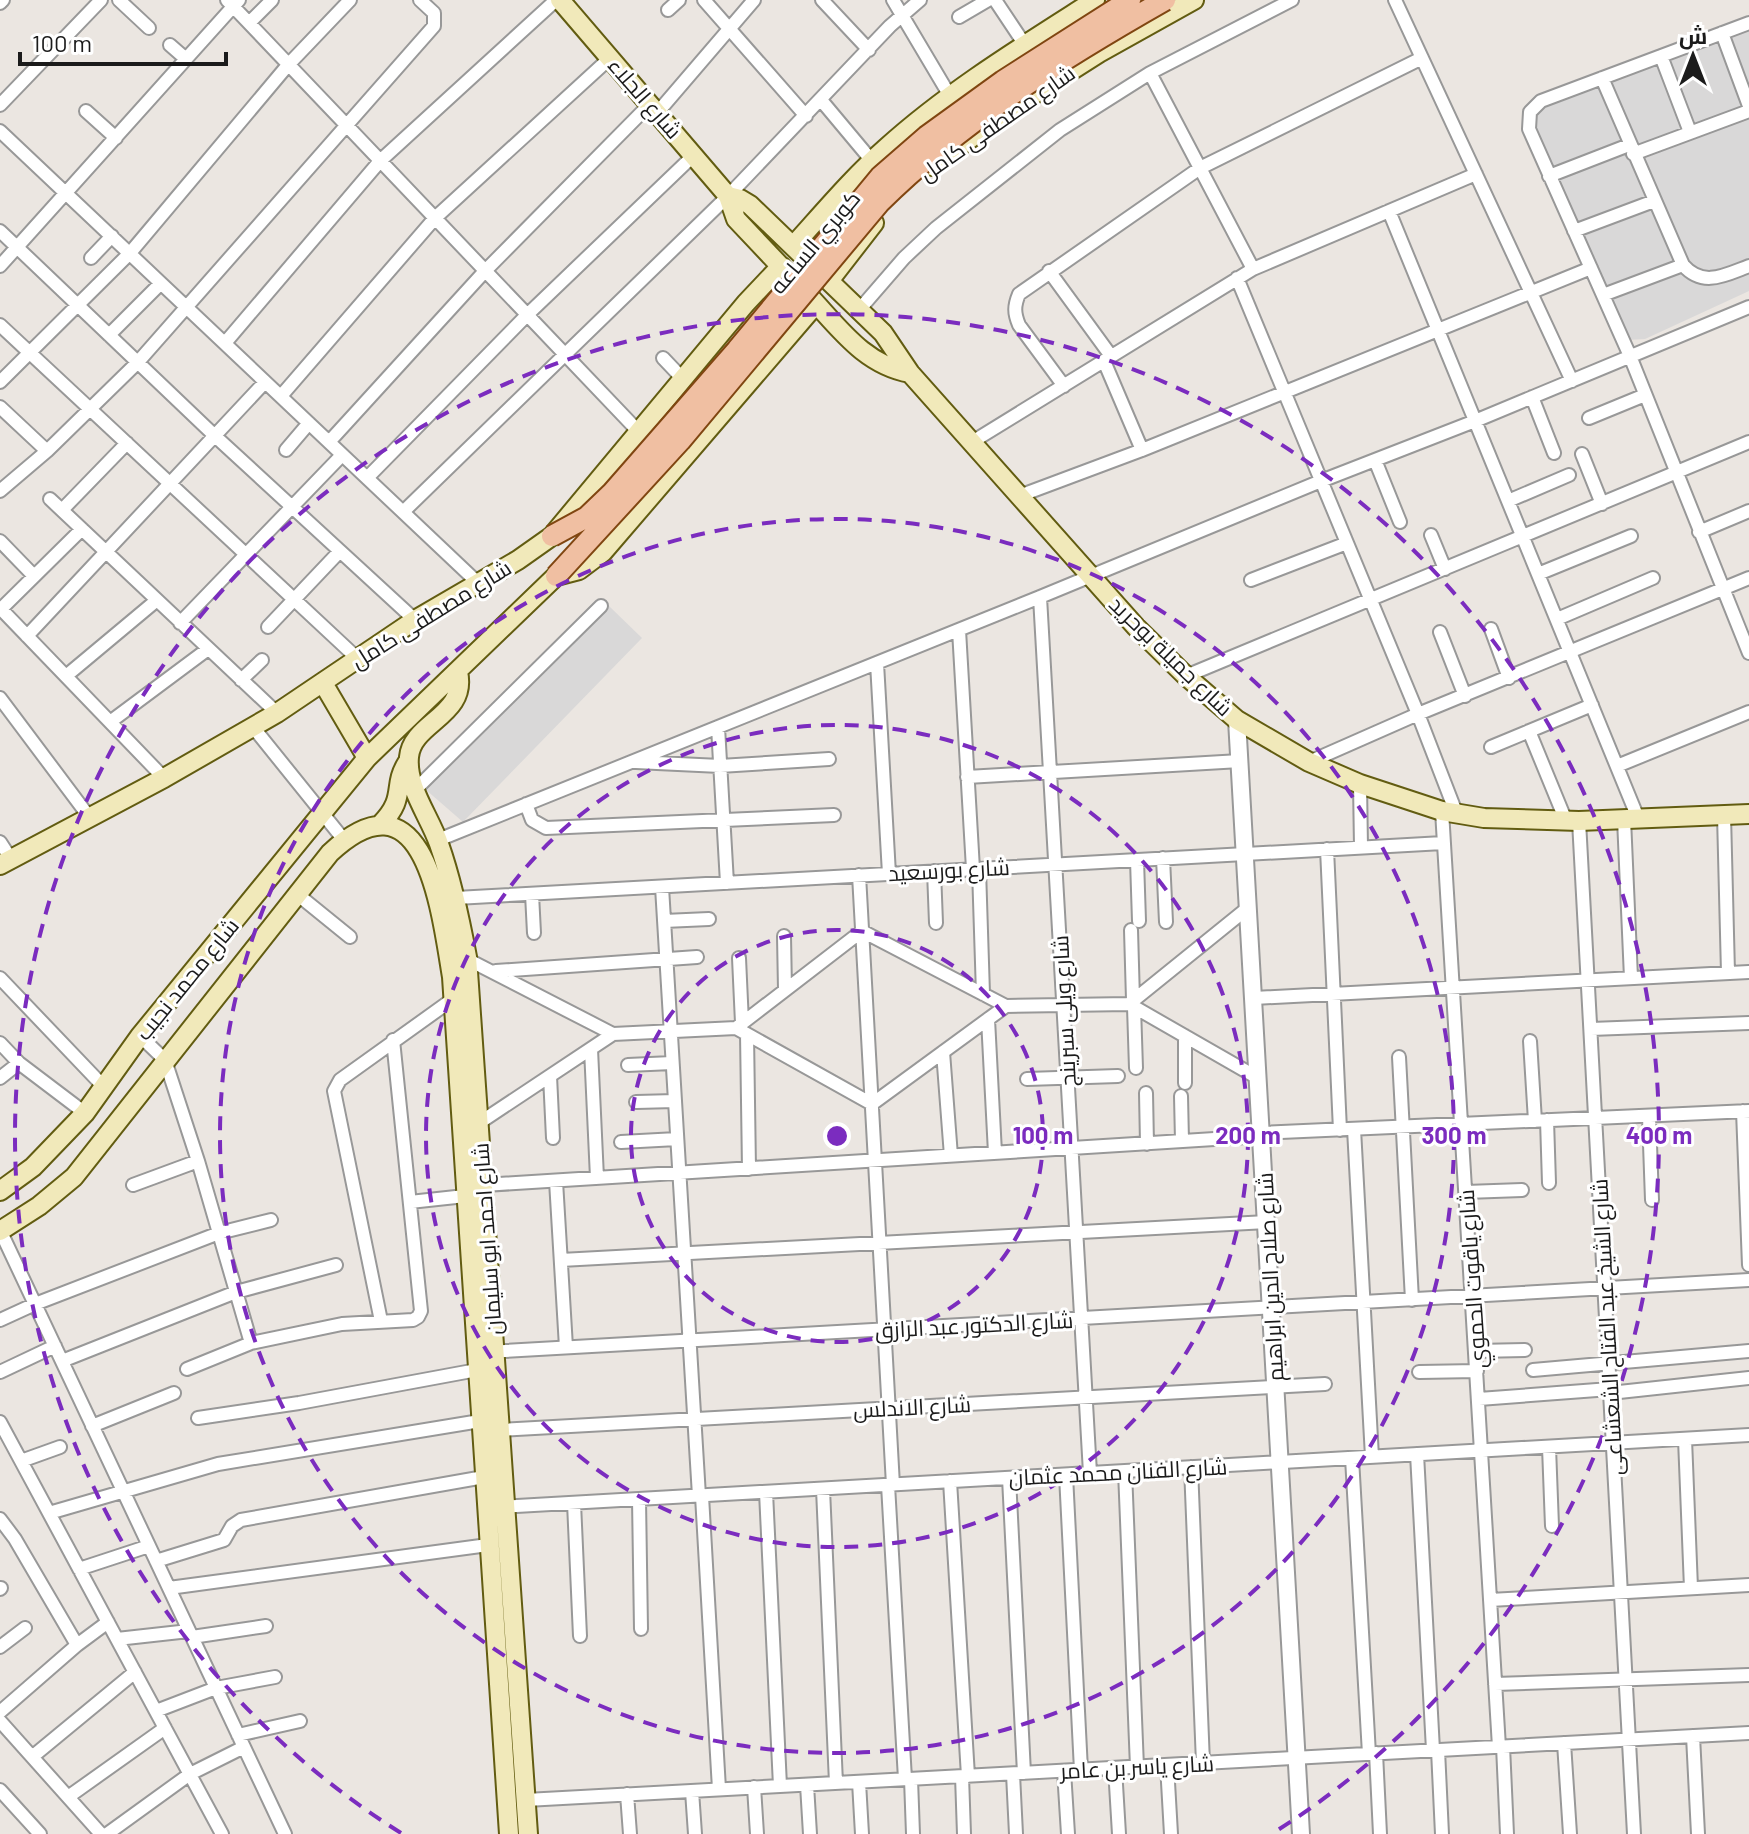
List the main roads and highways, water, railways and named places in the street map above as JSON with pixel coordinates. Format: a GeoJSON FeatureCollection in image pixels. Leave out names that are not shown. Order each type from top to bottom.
{"type":"FeatureCollection","features":[{"type":"Feature","properties":{"kind":"main road","name":"شارع الجلاء"},"geometry":{"type":"LineString","coordinates":[[558,0],[728,196],[736,219],[816,304],[862,352],[893,370],[910,373]]}},
{"type":"Feature","properties":{"kind":"main road","name":"شارع مصطفى كامل"},"geometry":{"type":"LineString","coordinates":[[793,246],[872,161],[910,127],[950,96],[1095,0]]}},
{"type":"Feature","properties":{"kind":"main road","name":"كوبري الساعه"},"geometry":{"type":"LineString","coordinates":[[552,536],[587,517],[612,493],[737,350],[881,176],[964,108],[1130,0]]}},
{"type":"Feature","properties":{"kind":"main road","name":"كوبري الساعه"},"geometry":{"type":"LineString","coordinates":[[556,576],[680,441],[879,203],[908,174],[972,123],[1051,68],[1165,0]]}},
{"type":"Feature","properties":{"kind":"main road","name":"شارع مصطفى كامل"},"geometry":{"type":"LineString","coordinates":[[829,281],[890,205],[938,161],[1026,99],[1099,53],[1194,0]]}},
{"type":"Feature","properties":{"kind":"main road"},"geometry":{"type":"LineString","coordinates":[[910,127],[906,136],[910,155],[918,162],[928,164],[938,161]]}},
{"type":"Feature","properties":{"kind":"main road","name":"شارع الجلاء"},"geometry":{"type":"LineString","coordinates":[[728,196],[745,201],[883,333],[910,373]]}},
{"type":"Feature","properties":{"kind":"main road","name":"شارع مصطفى كامل"},"geometry":{"type":"LineString","coordinates":[[5,862],[164,778],[277,713],[415,620],[518,560],[552,536],[746,303],[781,266]]}},
{"type":"Feature","properties":{"kind":"main road","name":"شارع مصطفى كامل"},"geometry":{"type":"LineString","coordinates":[[367,758],[556,576],[579,570],[603,552],[816,304]]}},
{"type":"Feature","properties":{"kind":"main road","name":"شارع جميلة بوحريد"},"geometry":{"type":"LineString","coordinates":[[910,373],[1136,627],[1186,676],[1237,720],[1309,762],[1360,784],[1449,813],[1512,820],[1572,821],[1749,814]]}},
{"type":"Feature","properties":{"kind":"main road"},"geometry":{"type":"LineString","coordinates":[[381,824],[397,805],[402,771],[409,761],[411,746],[458,695],[458,672]]}},
{"type":"Feature","properties":{"kind":"main road"},"geometry":{"type":"LineString","coordinates":[[323,683],[367,758]]}},
{"type":"Feature","properties":{"kind":"main road","name":"شارع محمد نجيب"},"geometry":{"type":"LineString","coordinates":[[0,1191],[33,1167],[85,1113],[140,1036],[367,758]]}},
{"type":"Feature","properties":{"kind":"main road","name":"شارع احمد ابو سليمان"},"geometry":{"type":"LineString","coordinates":[[409,761],[416,789],[438,840],[456,898],[467,957],[506,1507],[514,1769],[509,1834]]}},
{"type":"Feature","properties":{"kind":"main road","name":"شارع محمد نجيب"},"geometry":{"type":"LineString","coordinates":[[0,1231],[39,1206],[74,1177],[330,853],[344,840],[367,827],[381,824]]}},
{"type":"Feature","properties":{"kind":"main road","name":"شارع احمد ابو سليمان"},"geometry":{"type":"LineString","coordinates":[[381,824],[406,832],[425,860],[442,915],[448,954],[488,1545],[514,1769],[526,1800],[528,1834]]}}]}
